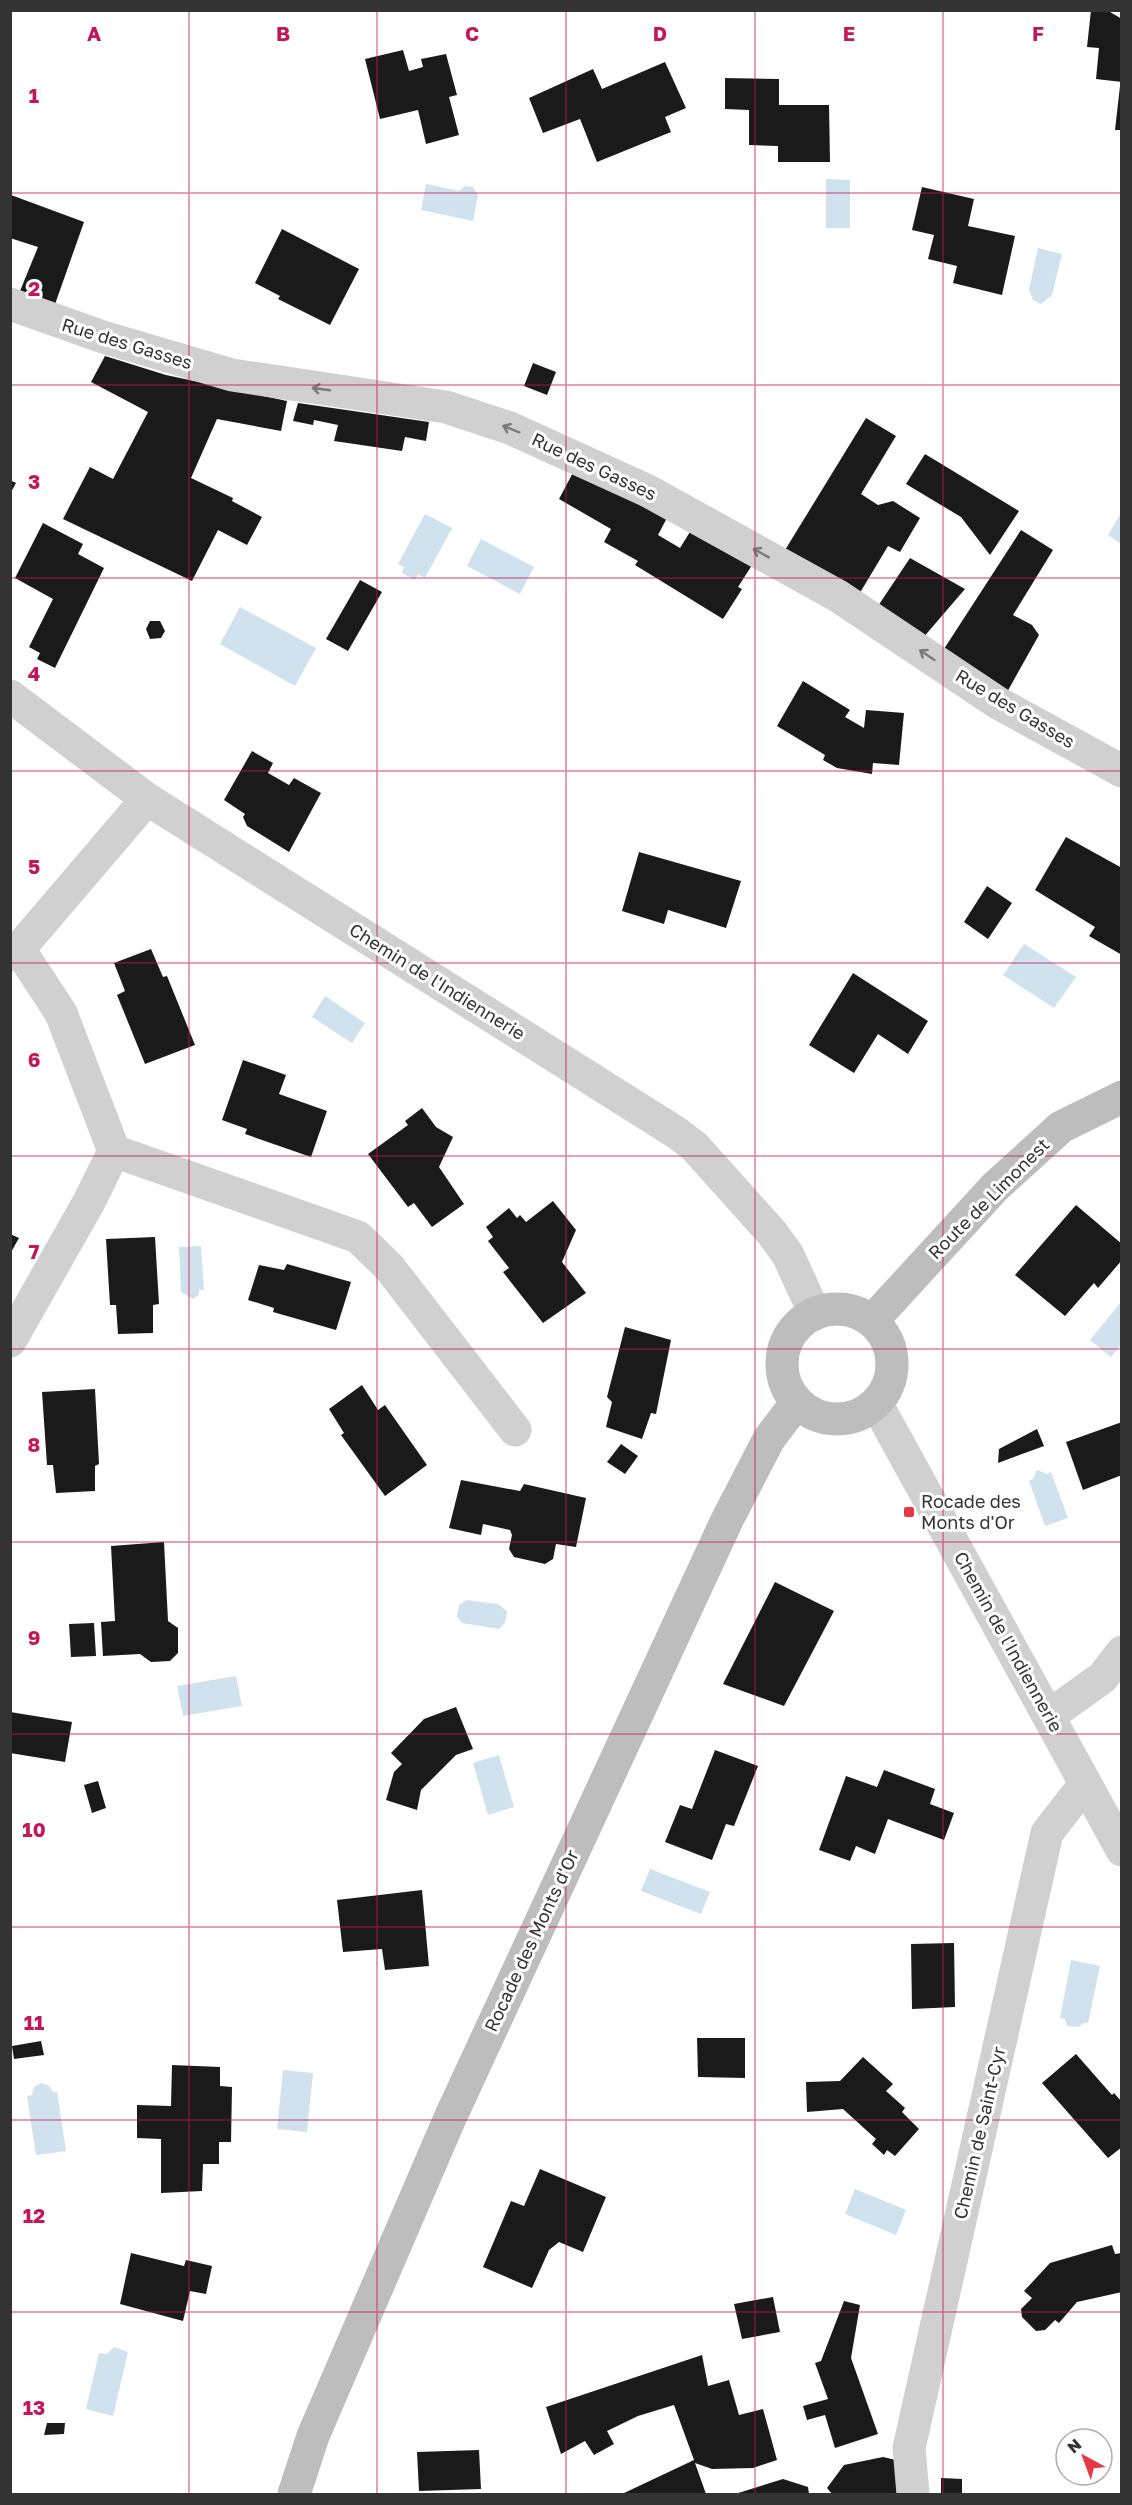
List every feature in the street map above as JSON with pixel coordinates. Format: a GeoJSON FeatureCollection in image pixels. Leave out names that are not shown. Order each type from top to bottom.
{"type":"FeatureCollection","features":[{"type":"Feature","properties":{"kind":"street","name":"Rue des Gasses"},"geometry":{"type":"LineString","coordinates":[[10,304],[103,337],[232,375],[446,407],[510,428],[648,491],[838,596],[998,703],[1122,771]]}},
{"type":"Feature","properties":{"kind":"street","name":"Chemin de l'Indiennerie"},"geometry":{"type":"LineString","coordinates":[[10,696],[147,800],[677,1133],[694,1147],[772,1233],[788,1255],[816,1314]]}},
{"type":"Feature","properties":{"kind":"street"},"geometry":{"type":"LineString","coordinates":[[10,1341],[89,1202],[114,1151],[61,1013],[15,952],[147,800]]}},
{"type":"Feature","properties":{"kind":"street","name":"Route de Limonest"},"geometry":{"type":"LineString","coordinates":[[872,1321],[995,1187],[1061,1127],[1122,1097]]}},
{"type":"Feature","properties":{"kind":"street"},"geometry":{"type":"LineString","coordinates":[[114,1151],[358,1237],[389,1267],[515,1430]]}},
{"type":"Feature","properties":{"kind":"street"},"geometry":{"type":"LineString","coordinates":[[830,1310],[845,1310],[872,1321],[884,1335],[891,1352],[892,1371],[887,1388],[876,1403],[862,1414],[845,1419],[827,1418],[811,1413],[797,1402],[787,1387],[783,1370],[783,1353],[789,1336],[801,1323],[816,1314],[830,1310]]}},
{"type":"Feature","properties":{"kind":"street","name":"Rocade des Monts d'Or"},"geometry":{"type":"LineString","coordinates":[[294,2494],[313,2436],[454,2107],[727,1520],[769,1439],[797,1402]]}},
{"type":"Feature","properties":{"kind":"street","name":"Chemin de l'Indiennerie"},"geometry":{"type":"LineString","coordinates":[[876,1403],[1122,1850]]}},
{"type":"Feature","properties":{"kind":"street"},"geometry":{"type":"LineString","coordinates":[[1049,1716],[1103,1677],[1122,1652]]}},
{"type":"Feature","properties":{"kind":"street","name":"Chemin de Saint-Cyr"},"geometry":{"type":"LineString","coordinates":[[913,2494],[909,2448],[1047,1833],[1085,1784]]}},
{"type":"Feature","properties":{"kind":"water"},"geometry":{"type":"Polygon","coordinates":[[[826,179],[850,180],[850,228],[826,228],[826,179]]]}},
{"type":"Feature","properties":{"kind":"water"},"geometry":{"type":"Polygon","coordinates":[[[426,184],[459,191],[465,186],[473,187],[478,195],[473,221],[421,210],[426,184]]]}},
{"type":"Feature","properties":{"kind":"water"},"geometry":{"type":"Polygon","coordinates":[[[1038,248],[1062,254],[1052,295],[1041,304],[1033,300],[1029,290],[1038,248]]]}},
{"type":"Feature","properties":{"kind":"water"},"geometry":{"type":"Polygon","coordinates":[[[425,514],[452,528],[425,578],[418,574],[415,580],[402,573],[404,567],[398,564],[425,514]]]}},
{"type":"Feature","properties":{"kind":"water"},"geometry":{"type":"Polygon","coordinates":[[[1120,515],[1121,517],[1121,544],[1108,535],[1120,515]]]}},
{"type":"Feature","properties":{"kind":"water"},"geometry":{"type":"Polygon","coordinates":[[[481,539],[534,567],[520,594],[467,566],[481,539]]]}},
{"type":"Feature","properties":{"kind":"water"},"geometry":{"type":"Polygon","coordinates":[[[240,607],[316,648],[295,686],[220,644],[240,607]]]}},
{"type":"Feature","properties":{"kind":"water"},"geometry":{"type":"Polygon","coordinates":[[[1024,944],[1076,977],[1054,1008],[1003,975],[1024,944]]]}},
{"type":"Feature","properties":{"kind":"water"},"geometry":{"type":"Polygon","coordinates":[[[325,996],[365,1023],[352,1043],[312,1017],[325,996]]]}},
{"type":"Feature","properties":{"kind":"water"},"geometry":{"type":"Polygon","coordinates":[[[201,1246],[204,1290],[199,1290],[199,1295],[193,1299],[181,1292],[179,1247],[201,1246]]]}},
{"type":"Feature","properties":{"kind":"water"},"geometry":{"type":"Polygon","coordinates":[[[1121,1302],[1121,1345],[1111,1357],[1090,1340],[1121,1302]]]}},
{"type":"Feature","properties":{"kind":"water"},"geometry":{"type":"Polygon","coordinates":[[[1037,1470],[1047,1474],[1051,1472],[1068,1518],[1045,1526],[1029,1481],[1033,1479],[1037,1470]]]}},
{"type":"Feature","properties":{"kind":"water"},"geometry":{"type":"Polygon","coordinates":[[[467,1600],[498,1604],[507,1611],[505,1623],[499,1629],[462,1623],[457,1617],[459,1605],[467,1600]]]}},
{"type":"Feature","properties":{"kind":"water"},"geometry":{"type":"Polygon","coordinates":[[[236,1676],[242,1706],[183,1716],[177,1686],[236,1676]]]}},
{"type":"Feature","properties":{"kind":"water"},"geometry":{"type":"Polygon","coordinates":[[[499,1755],[514,1807],[488,1815],[473,1763],[499,1755]]]}},
{"type":"Feature","properties":{"kind":"water"},"geometry":{"type":"Polygon","coordinates":[[[650,1869],[710,1892],[701,1914],[641,1891],[650,1869]]]}},
{"type":"Feature","properties":{"kind":"water"},"geometry":{"type":"Polygon","coordinates":[[[1071,1960],[1100,1966],[1088,2023],[1078,2027],[1067,2026],[1065,2019],[1060,2018],[1071,1960]]]}},
{"type":"Feature","properties":{"kind":"water"},"geometry":{"type":"Polygon","coordinates":[[[283,2070],[313,2073],[307,2132],[277,2129],[283,2070]]]}},
{"type":"Feature","properties":{"kind":"water"},"geometry":{"type":"Polygon","coordinates":[[[41,2083],[49,2086],[53,2092],[57,2092],[66,2151],[36,2155],[27,2096],[32,2095],[34,2087],[41,2083]]]}},
{"type":"Feature","properties":{"kind":"water"},"geometry":{"type":"Polygon","coordinates":[[[855,2189],[906,2210],[896,2235],[845,2214],[855,2189]]]}},
{"type":"Feature","properties":{"kind":"water"},"geometry":{"type":"Polygon","coordinates":[[[114,2347],[128,2352],[113,2416],[86,2409],[99,2353],[107,2354],[114,2347]]]}},
{"type":"Feature","properties":{"kind":"building"},"geometry":{"type":"Polygon","coordinates":[[[1091,10],[1110,12],[1122,19],[1122,82],[1096,79],[1099,48],[1087,47],[1091,10]]]}},
{"type":"Feature","properties":{"kind":"building"},"geometry":{"type":"Polygon","coordinates":[[[403,50],[409,71],[423,67],[421,59],[446,54],[457,95],[449,97],[459,135],[426,144],[418,110],[380,119],[365,59],[403,50]]]}},
{"type":"Feature","properties":{"kind":"building"},"geometry":{"type":"Polygon","coordinates":[[[665,62],[686,108],[665,117],[671,132],[597,162],[580,119],[543,133],[529,98],[593,69],[602,89],[665,62]]]}},
{"type":"Feature","properties":{"kind":"building"},"geometry":{"type":"Polygon","coordinates":[[[725,78],[779,79],[779,105],[829,105],[830,162],[778,162],[778,146],[749,145],[749,110],[725,109],[725,78]]]}},
{"type":"Feature","properties":{"kind":"building"},"geometry":{"type":"Polygon","coordinates":[[[1120,86],[1122,86],[1122,130],[1115,130],[1120,86]]]}},
{"type":"Feature","properties":{"kind":"building"},"geometry":{"type":"Polygon","coordinates":[[[922,187],[974,199],[968,226],[1015,236],[1002,295],[953,283],[957,266],[928,259],[934,235],[912,230],[922,187]]]}},
{"type":"Feature","properties":{"kind":"building"},"geometry":{"type":"Polygon","coordinates":[[[11,195],[84,222],[53,310],[20,291],[38,247],[10,238],[11,195]]]}},
{"type":"Feature","properties":{"kind":"building"},"geometry":{"type":"Polygon","coordinates":[[[282,229],[359,269],[330,325],[278,299],[280,296],[255,283],[282,229]]]}},
{"type":"Feature","properties":{"kind":"building"},"geometry":{"type":"Polygon","coordinates":[[[105,356],[166,375],[287,401],[281,431],[217,419],[191,478],[233,498],[232,501],[262,517],[247,545],[218,530],[192,581],[63,519],[90,467],[113,479],[148,412],[91,382],[105,356]]]}},
{"type":"Feature","properties":{"kind":"building"},"geometry":{"type":"Polygon","coordinates":[[[533,363],[556,372],[547,395],[524,386],[533,363]]]}},
{"type":"Feature","properties":{"kind":"building"},"geometry":{"type":"Polygon","coordinates":[[[298,403],[429,422],[426,441],[405,437],[402,451],[334,441],[338,425],[314,420],[313,425],[293,421],[298,403]]]}},
{"type":"Feature","properties":{"kind":"building"},"geometry":{"type":"Polygon","coordinates":[[[866,418],[896,436],[861,494],[878,505],[893,501],[920,518],[900,552],[888,546],[858,596],[782,555],[866,418]]]}},
{"type":"Feature","properties":{"kind":"building"},"geometry":{"type":"Polygon","coordinates":[[[925,454],[1019,511],[990,555],[961,517],[906,484],[925,454]]]}},
{"type":"Feature","properties":{"kind":"building"},"geometry":{"type":"Polygon","coordinates":[[[576,467],[669,514],[658,535],[680,548],[693,527],[756,559],[738,587],[742,589],[723,619],[635,565],[638,561],[604,542],[611,529],[559,499],[576,467]]]}},
{"type":"Feature","properties":{"kind":"building"},"geometry":{"type":"Polygon","coordinates":[[[10,480],[16,483],[10,494],[10,480]]]}},
{"type":"Feature","properties":{"kind":"building"},"geometry":{"type":"Polygon","coordinates":[[[43,523],[83,544],[78,554],[104,568],[55,668],[37,659],[40,653],[29,647],[53,599],[15,578],[43,523]]]}},
{"type":"Feature","properties":{"kind":"building"},"geometry":{"type":"Polygon","coordinates":[[[1021,530],[1053,550],[1013,615],[1032,625],[1039,635],[1006,694],[942,652],[1021,530]]]}},
{"type":"Feature","properties":{"kind":"building"},"geometry":{"type":"Polygon","coordinates":[[[910,558],[965,589],[922,639],[876,609],[910,558]]]}},
{"type":"Feature","properties":{"kind":"building"},"geometry":{"type":"Polygon","coordinates":[[[360,580],[382,592],[348,651],[326,639],[360,580]]]}},
{"type":"Feature","properties":{"kind":"building"},"geometry":{"type":"Polygon","coordinates":[[[150,621],[160,621],[165,631],[161,638],[150,639],[146,629],[150,621]]]}},
{"type":"Feature","properties":{"kind":"building"},"geometry":{"type":"Polygon","coordinates":[[[803,681],[850,710],[845,717],[864,728],[866,710],[904,713],[899,765],[873,763],[872,774],[837,768],[823,760],[825,755],[777,726],[803,681]]]}},
{"type":"Feature","properties":{"kind":"building"},"geometry":{"type":"Polygon","coordinates":[[[252,751],[273,763],[268,773],[289,785],[294,778],[321,793],[289,852],[247,826],[243,817],[245,814],[224,800],[252,751]]]}},
{"type":"Feature","properties":{"kind":"building"},"geometry":{"type":"Polygon","coordinates":[[[1066,837],[1122,868],[1122,955],[1089,936],[1095,927],[1035,890],[1066,837]]]}},
{"type":"Feature","properties":{"kind":"building"},"geometry":{"type":"Polygon","coordinates":[[[639,852],[741,881],[726,928],[668,910],[664,924],[622,911],[639,852]]]}},
{"type":"Feature","properties":{"kind":"building"},"geometry":{"type":"Polygon","coordinates":[[[987,886],[1012,903],[988,939],[964,922],[987,886]]]}},
{"type":"Feature","properties":{"kind":"building"},"geometry":{"type":"Polygon","coordinates":[[[151,949],[163,977],[167,976],[195,1045],[145,1064],[117,995],[125,991],[114,963],[151,949]]]}},
{"type":"Feature","properties":{"kind":"building"},"geometry":{"type":"Polygon","coordinates":[[[853,973],[928,1021],[908,1054],[878,1034],[854,1073],[809,1045],[853,973]]]}},
{"type":"Feature","properties":{"kind":"building"},"geometry":{"type":"Polygon","coordinates":[[[243,1060],[286,1075],[279,1094],[327,1111],[311,1157],[245,1134],[247,1129],[222,1120],[243,1060]]]}},
{"type":"Feature","properties":{"kind":"building"},"geometry":{"type":"Polygon","coordinates":[[[422,1108],[436,1127],[453,1137],[439,1167],[464,1204],[432,1227],[414,1203],[408,1207],[368,1154],[408,1125],[405,1121],[422,1108]]]}},
{"type":"Feature","properties":{"kind":"building"},"geometry":{"type":"Polygon","coordinates":[[[553,1201],[576,1230],[562,1262],[586,1293],[543,1323],[503,1272],[509,1268],[488,1241],[493,1237],[486,1227],[509,1208],[517,1218],[520,1215],[526,1222],[553,1201]]]}},
{"type":"Feature","properties":{"kind":"building"},"geometry":{"type":"Polygon","coordinates":[[[1076,1205],[1122,1244],[1122,1260],[1098,1288],[1094,1283],[1065,1316],[1015,1275],[1076,1205]]]}},
{"type":"Feature","properties":{"kind":"building"},"geometry":{"type":"Polygon","coordinates":[[[10,1234],[19,1238],[10,1254],[10,1234]]]}},
{"type":"Feature","properties":{"kind":"building"},"geometry":{"type":"Polygon","coordinates":[[[155,1237],[159,1304],[153,1305],[153,1333],[118,1334],[116,1305],[110,1305],[106,1239],[155,1237]]]}},
{"type":"Feature","properties":{"kind":"building"},"geometry":{"type":"Polygon","coordinates":[[[287,1264],[351,1282],[336,1330],[273,1312],[274,1308],[248,1300],[259,1265],[284,1270],[287,1264]]]}},
{"type":"Feature","properties":{"kind":"building"},"geometry":{"type":"Polygon","coordinates":[[[625,1327],[671,1340],[656,1414],[651,1413],[642,1439],[606,1427],[612,1402],[607,1397],[625,1327]]]}},
{"type":"Feature","properties":{"kind":"building"},"geometry":{"type":"Polygon","coordinates":[[[362,1385],[378,1410],[385,1405],[427,1465],[385,1496],[341,1435],[344,1433],[329,1409],[362,1385]]]}},
{"type":"Feature","properties":{"kind":"building"},"geometry":{"type":"Polygon","coordinates":[[[95,1389],[99,1464],[95,1466],[95,1491],[56,1493],[53,1465],[47,1465],[42,1392],[95,1389]]]}},
{"type":"Feature","properties":{"kind":"building"},"geometry":{"type":"Polygon","coordinates":[[[1122,1422],[1122,1475],[1083,1490],[1066,1442],[1122,1422]]]}},
{"type":"Feature","properties":{"kind":"building"},"geometry":{"type":"Polygon","coordinates":[[[1037,1429],[1044,1446],[998,1463],[999,1449],[1037,1429]]]}},
{"type":"Feature","properties":{"kind":"building"},"geometry":{"type":"Polygon","coordinates":[[[621,1444],[638,1456],[625,1474],[607,1462],[621,1444]]]}},
{"type":"Feature","properties":{"kind":"building"},"geometry":{"type":"Polygon","coordinates":[[[461,1480],[520,1491],[524,1484],[586,1498],[576,1547],[556,1544],[553,1559],[545,1564],[514,1557],[509,1549],[512,1535],[510,1530],[483,1524],[481,1535],[449,1528],[461,1480]]]}},
{"type":"Feature","properties":{"kind":"building"},"geometry":{"type":"Polygon","coordinates":[[[164,1542],[168,1621],[178,1628],[178,1653],[170,1661],[151,1662],[140,1654],[103,1656],[101,1622],[115,1621],[111,1546],[164,1542]]]}},
{"type":"Feature","properties":{"kind":"building"},"geometry":{"type":"Polygon","coordinates":[[[775,1582],[834,1611],[784,1706],[723,1684],[775,1582]]]}},
{"type":"Feature","properties":{"kind":"building"},"geometry":{"type":"Polygon","coordinates":[[[94,1623],[96,1656],[71,1657],[69,1624],[94,1623]]]}},
{"type":"Feature","properties":{"kind":"building"},"geometry":{"type":"Polygon","coordinates":[[[456,1707],[473,1749],[456,1755],[421,1790],[417,1810],[386,1800],[394,1772],[402,1764],[391,1753],[424,1719],[456,1707]]]}},
{"type":"Feature","properties":{"kind":"building"},"geometry":{"type":"Polygon","coordinates":[[[10,1712],[72,1722],[65,1762],[10,1753],[10,1712]]]}},
{"type":"Feature","properties":{"kind":"building"},"geometry":{"type":"Polygon","coordinates":[[[715,1750],[758,1766],[734,1826],[726,1824],[712,1860],[665,1842],[680,1805],[692,1809],[715,1750]]]}},
{"type":"Feature","properties":{"kind":"building"},"geometry":{"type":"Polygon","coordinates":[[[884,1770],[935,1789],[930,1804],[954,1813],[944,1840],[888,1819],[875,1854],[856,1846],[850,1861],[819,1850],[846,1776],[877,1787],[884,1770]]]}},
{"type":"Feature","properties":{"kind":"building"},"geometry":{"type":"Polygon","coordinates":[[[98,1781],[106,1808],[92,1813],[84,1785],[98,1781]]]}},
{"type":"Feature","properties":{"kind":"building"},"geometry":{"type":"Polygon","coordinates":[[[422,1890],[429,1966],[385,1970],[382,1949],[343,1952],[337,1900],[422,1890]]]}},
{"type":"Feature","properties":{"kind":"building"},"geometry":{"type":"Polygon","coordinates":[[[954,1943],[955,2007],[912,2009],[911,1944],[954,1943]]]}},
{"type":"Feature","properties":{"kind":"building"},"geometry":{"type":"Polygon","coordinates":[[[697,2038],[745,2038],[745,2078],[698,2077],[697,2038]]]}},
{"type":"Feature","properties":{"kind":"building"},"geometry":{"type":"Polygon","coordinates":[[[41,2041],[44,2055],[14,2059],[12,2046],[41,2041]]]}},
{"type":"Feature","properties":{"kind":"building"},"geometry":{"type":"Polygon","coordinates":[[[1076,2054],[1112,2095],[1114,2093],[1122,2102],[1122,2147],[1108,2158],[1042,2083],[1076,2054]]]}},
{"type":"Feature","properties":{"kind":"building"},"geometry":{"type":"Polygon","coordinates":[[[863,2057],[893,2084],[886,2091],[905,2108],[902,2112],[919,2129],[895,2156],[887,2150],[884,2155],[872,2144],[876,2139],[843,2109],[807,2112],[806,2082],[840,2081],[863,2057]]]}},
{"type":"Feature","properties":{"kind":"building"},"geometry":{"type":"Polygon","coordinates":[[[172,2065],[220,2067],[220,2086],[232,2087],[231,2142],[219,2142],[219,2164],[203,2164],[202,2191],[161,2193],[161,2139],[137,2138],[137,2105],[171,2106],[172,2065]]]}},
{"type":"Feature","properties":{"kind":"building"},"geometry":{"type":"Polygon","coordinates":[[[540,2169],[606,2197],[583,2252],[559,2242],[549,2250],[532,2288],[483,2267],[511,2201],[524,2206],[540,2169]]]}},
{"type":"Feature","properties":{"kind":"building"},"geometry":{"type":"Polygon","coordinates":[[[1112,2245],[1115,2254],[1122,2253],[1122,2292],[1077,2302],[1059,2323],[1055,2320],[1045,2330],[1036,2331],[1022,2317],[1021,2309],[1032,2298],[1024,2291],[1050,2263],[1112,2245]]]}},
{"type":"Feature","properties":{"kind":"building"},"geometry":{"type":"Polygon","coordinates":[[[131,2253],[184,2266],[186,2260],[212,2266],[206,2294],[190,2291],[183,2321],[120,2304],[131,2253]]]}},
{"type":"Feature","properties":{"kind":"building"},"geometry":{"type":"Polygon","coordinates":[[[773,2297],[780,2332],[742,2339],[734,2304],[773,2297]]]}},
{"type":"Feature","properties":{"kind":"building"},"geometry":{"type":"Polygon","coordinates":[[[844,2301],[860,2305],[851,2358],[878,2434],[835,2448],[825,2415],[807,2420],[803,2406],[828,2399],[815,2363],[821,2361],[844,2301]]]}},
{"type":"Feature","properties":{"kind":"building"},"geometry":{"type":"Polygon","coordinates":[[[702,2355],[708,2386],[729,2380],[739,2415],[763,2409],[777,2460],[753,2468],[712,2469],[695,2463],[706,2494],[622,2494],[694,2460],[674,2405],[638,2416],[607,2431],[614,2444],[594,2455],[585,2441],[561,2454],[546,2407],[702,2355]]]}},
{"type":"Feature","properties":{"kind":"building"},"geometry":{"type":"Polygon","coordinates":[[[47,2423],[65,2423],[64,2434],[44,2435],[47,2423]]]}},
{"type":"Feature","properties":{"kind":"building"},"geometry":{"type":"Polygon","coordinates":[[[479,2450],[481,2489],[419,2491],[417,2452],[479,2450]]]}},
{"type":"Feature","properties":{"kind":"building"},"geometry":{"type":"Polygon","coordinates":[[[883,2457],[896,2460],[899,2494],[832,2494],[827,2488],[844,2465],[883,2457]]]}},
{"type":"Feature","properties":{"kind":"building"},"geometry":{"type":"Polygon","coordinates":[[[941,2478],[962,2479],[962,2494],[941,2494],[941,2478]]]}},
{"type":"Feature","properties":{"kind":"building"},"geometry":{"type":"Polygon","coordinates":[[[783,2479],[808,2487],[809,2494],[735,2494],[783,2479]]]}},
{"type":"Feature","properties":{"kind":"place","name":"Rocade des Monts d'Or"},"geometry":{"type":"Point","coordinates":[909,1512]}}]}
